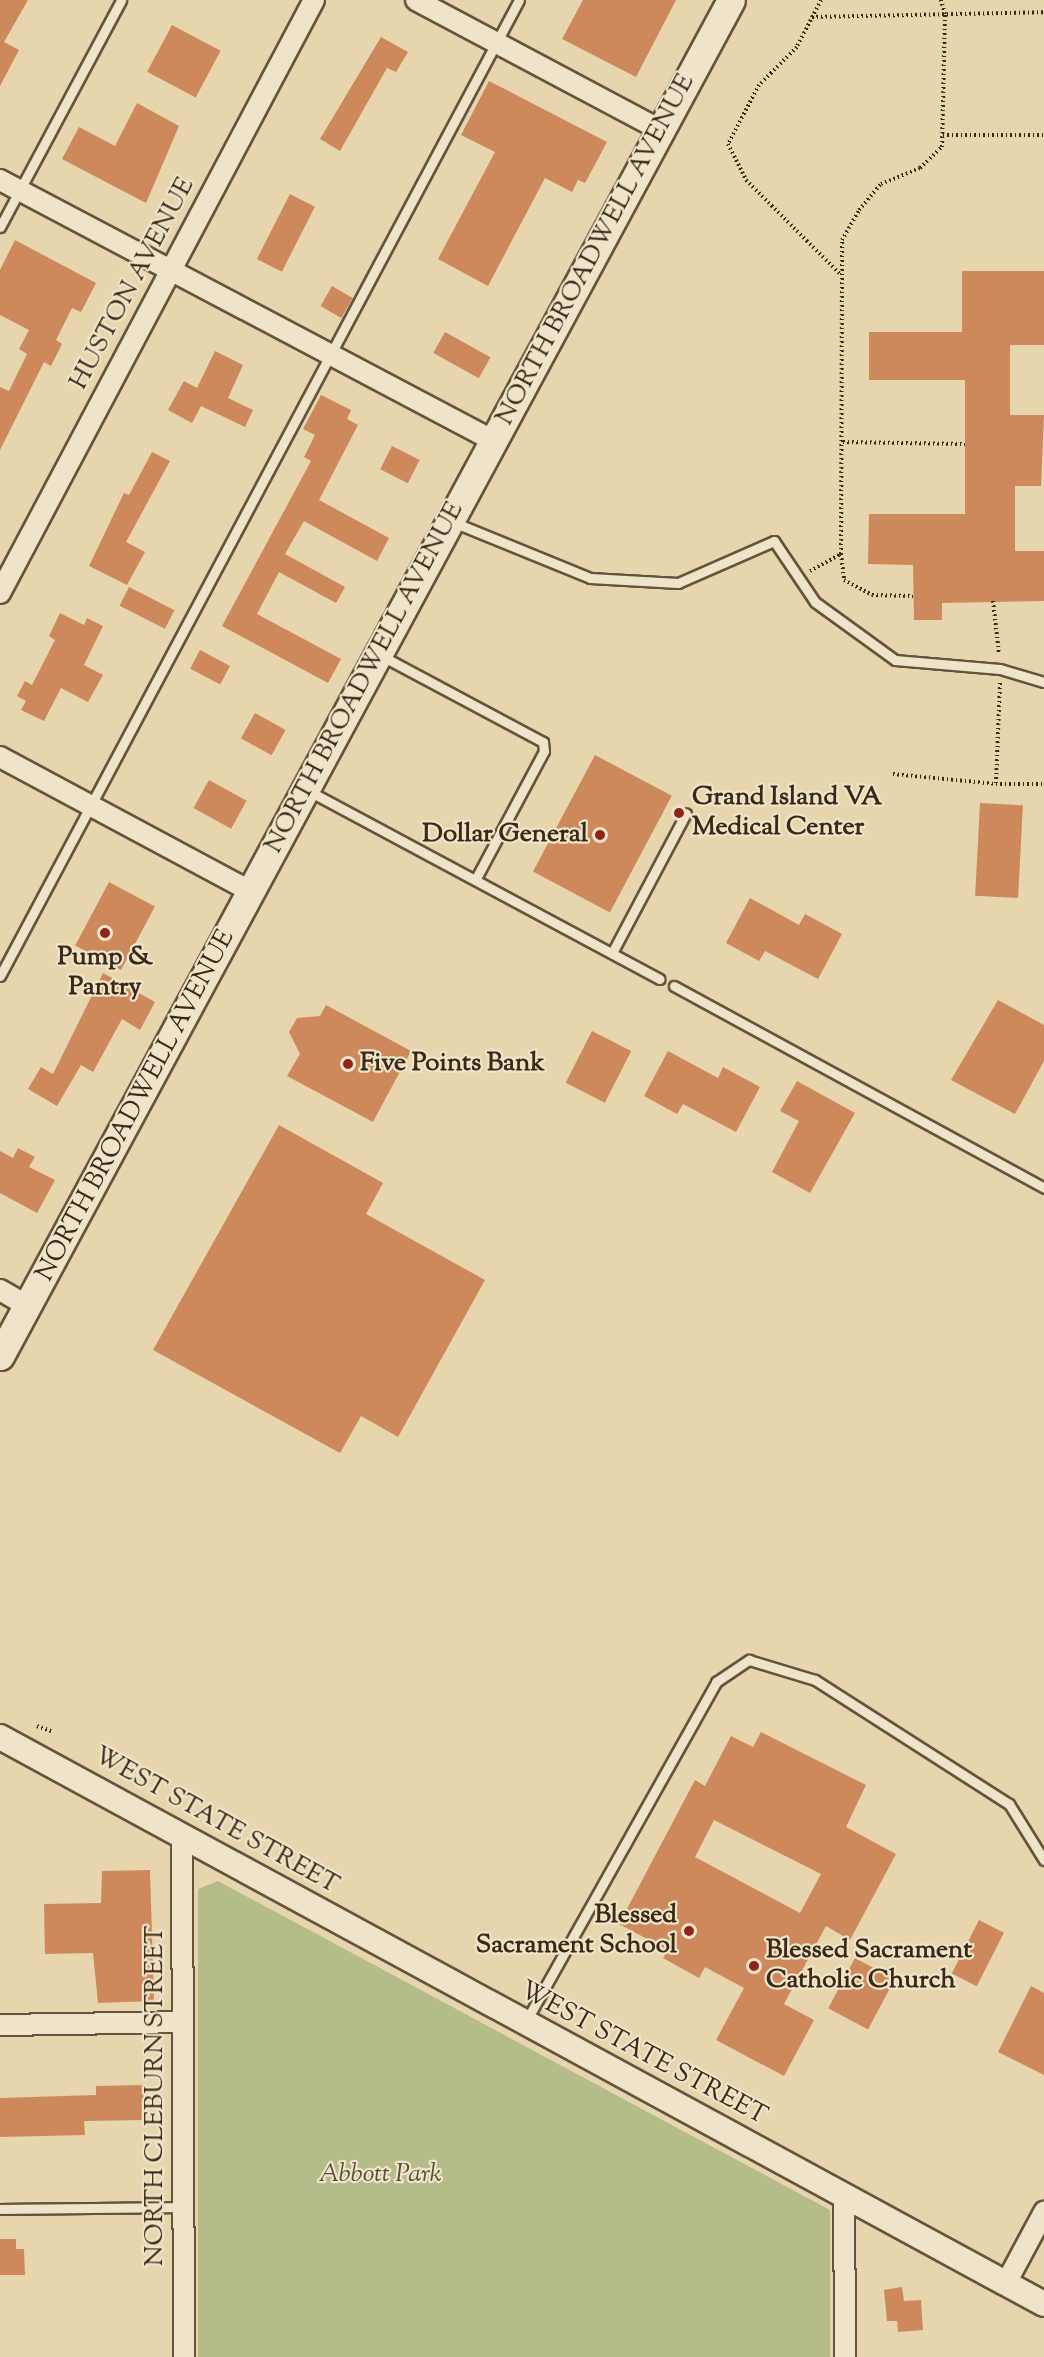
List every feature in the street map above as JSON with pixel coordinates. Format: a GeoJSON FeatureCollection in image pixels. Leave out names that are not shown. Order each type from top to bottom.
{"type":"FeatureCollection","features":[{"type":"Feature","properties":{"kind":"main road","name":"NORTH BROADWELL AVENUE"},"geometry":{"type":"LineString","coordinates":[[0,1356],[30,1306],[250,891],[731,0]]}},
{"type":"Feature","properties":{"kind":"street","name":"HUSTON AVENUE"},"geometry":{"type":"LineString","coordinates":[[0,593],[314,0]]}},
{"type":"Feature","properties":{"kind":"street"},"geometry":{"type":"LineString","coordinates":[[416,0],[661,130]]}},
{"type":"Feature","properties":{"kind":"street"},"geometry":{"type":"LineString","coordinates":[[0,180],[494,441]]}},
{"type":"Feature","properties":{"kind":"street"},"geometry":{"type":"LineString","coordinates":[[0,757],[250,891]]}},
{"type":"Feature","properties":{"kind":"street"},"geometry":{"type":"LineString","coordinates":[[0,1290],[30,1306]]}},
{"type":"Feature","properties":{"kind":"street","name":"WEST STATE STREET"},"geometry":{"type":"LineString","coordinates":[[0,1737],[1044,2304]]}},
{"type":"Feature","properties":{"kind":"street","name":"NORTH CLEBURN STREET"},"geometry":{"type":"LineString","coordinates":[[182,1835],[184,2357]]}},
{"type":"Feature","properties":{"kind":"street"},"geometry":{"type":"LineString","coordinates":[[0,2025],[183,2022]]}},
{"type":"Feature","properties":{"kind":"street"},"geometry":{"type":"LineString","coordinates":[[844,2196],[845,2357]]}},
{"type":"Feature","properties":{"kind":"street"},"geometry":{"type":"LineString","coordinates":[[1006,2283],[1044,2212]]}},
{"type":"Feature","properties":{"kind":"lane"},"geometry":{"type":"LineString","coordinates":[[0,227],[121,0]]}},
{"type":"Feature","properties":{"kind":"lane"},"geometry":{"type":"LineString","coordinates":[[0,976],[332,356],[519,0]]}},
{"type":"Feature","properties":{"kind":"lane"},"geometry":{"type":"LineString","coordinates":[[450,520],[590,578],[678,583],[774,542],[815,602],[895,660],[1000,669],[1044,682]]}},
{"type":"Feature","properties":{"kind":"lane"},"geometry":{"type":"LineString","coordinates":[[378,654],[543,742],[544,751],[475,880]]}},
{"type":"Feature","properties":{"kind":"lane"},"geometry":{"type":"LineString","coordinates":[[305,789],[660,978]]}},
{"type":"Feature","properties":{"kind":"lane"},"geometry":{"type":"LineString","coordinates":[[612,953],[686,813]]}},
{"type":"Feature","properties":{"kind":"lane"},"geometry":{"type":"LineString","coordinates":[[674,986],[1044,1188]]}},
{"type":"Feature","properties":{"kind":"lane"},"geometry":{"type":"LineString","coordinates":[[525,2023],[716,1682],[749,1660],[815,1680],[1009,1804],[1044,1860]]}},
{"type":"Feature","properties":{"kind":"lane"},"geometry":{"type":"LineString","coordinates":[[0,2209],[183,2207]]}},
{"type":"Feature","properties":{"kind":"path"},"geometry":{"type":"LineString","coordinates":[[821,0],[797,47],[759,85],[728,144],[746,180],[839,273]]}},
{"type":"Feature","properties":{"kind":"path"},"geometry":{"type":"LineString","coordinates":[[913,596],[872,595],[844,580],[841,554],[843,442],[839,273],[842,240],[859,210],[881,184],[920,168],[942,147],[945,14],[940,0]]}},
{"type":"Feature","properties":{"kind":"path"},"geometry":{"type":"LineString","coordinates":[[813,16],[1044,12]]}},
{"type":"Feature","properties":{"kind":"path"},"geometry":{"type":"LineString","coordinates":[[943,135],[1044,135]]}},
{"type":"Feature","properties":{"kind":"path"},"geometry":{"type":"LineString","coordinates":[[843,442],[965,444]]}},
{"type":"Feature","properties":{"kind":"path"},"geometry":{"type":"LineString","coordinates":[[798,578],[841,554]]}},
{"type":"Feature","properties":{"kind":"path"},"geometry":{"type":"LineString","coordinates":[[993,601],[1000,669],[996,784]]}},
{"type":"Feature","properties":{"kind":"path"},"geometry":{"type":"LineString","coordinates":[[893,774],[996,784],[1044,784]]}},
{"type":"Feature","properties":{"kind":"path"},"geometry":{"type":"LineString","coordinates":[[37,1725],[51,1731]]}},
{"type":"Feature","properties":{"kind":"green space","name":"Abbott Park"},"geometry":{"type":"Polygon","coordinates":[[[218,1881],[830,2210],[830,2357],[198,2357],[198,1889],[218,1881]]]}},
{"type":"Feature","properties":{"kind":"building"},"geometry":{"type":"Polygon","coordinates":[[[0,0],[28,0],[4,42],[19,50],[0,86],[0,0]]]}},
{"type":"Feature","properties":{"kind":"building"},"geometry":{"type":"Polygon","coordinates":[[[583,0],[676,0],[636,77],[562,39],[583,0]]]}},
{"type":"Feature","properties":{"kind":"building"},"geometry":{"type":"Polygon","coordinates":[[[172,25],[221,51],[196,98],[147,72],[172,25]]]}},
{"type":"Feature","properties":{"kind":"building"},"geometry":{"type":"Polygon","coordinates":[[[381,37],[408,52],[396,72],[387,68],[340,151],[320,139],[381,37]]]}},
{"type":"Feature","properties":{"kind":"building"},"geometry":{"type":"Polygon","coordinates":[[[489,81],[607,142],[585,183],[578,180],[572,192],[545,178],[488,286],[438,259],[495,152],[461,135],[489,81]]]}},
{"type":"Feature","properties":{"kind":"building"},"geometry":{"type":"Polygon","coordinates":[[[137,103],[179,126],[146,203],[62,159],[79,127],[115,146],[137,103]]]}},
{"type":"Feature","properties":{"kind":"building"},"geometry":{"type":"Polygon","coordinates":[[[290,194],[315,207],[282,272],[257,259],[290,194]]]}},
{"type":"Feature","properties":{"kind":"building"},"geometry":{"type":"Polygon","coordinates":[[[15,240],[96,283],[81,312],[72,308],[56,340],[62,344],[51,366],[44,362],[0,450],[0,387],[9,391],[27,354],[19,349],[29,330],[0,315],[0,270],[15,240]]]}},
{"type":"Feature","properties":{"kind":"building"},"geometry":{"type":"Polygon","coordinates":[[[962,271],[1044,271],[1044,345],[1010,345],[1010,415],[1044,415],[1041,486],[1015,486],[1015,551],[1044,551],[1044,601],[942,603],[942,620],[914,620],[913,565],[868,564],[869,514],[965,514],[965,380],[869,380],[869,332],[962,332],[962,271]]]}},
{"type":"Feature","properties":{"kind":"building"},"geometry":{"type":"Polygon","coordinates":[[[332,286],[353,298],[341,318],[320,306],[332,286]]]}},
{"type":"Feature","properties":{"kind":"building"},"geometry":{"type":"Polygon","coordinates":[[[445,332],[490,357],[479,378],[433,353],[445,332]]]}},
{"type":"Feature","properties":{"kind":"building"},"geometry":{"type":"Polygon","coordinates":[[[215,351],[243,365],[228,398],[253,410],[245,427],[201,406],[192,423],[168,410],[184,381],[197,388],[215,351]]]}},
{"type":"Feature","properties":{"kind":"building"},"geometry":{"type":"Polygon","coordinates":[[[321,395],[351,410],[347,419],[358,425],[319,500],[389,538],[377,561],[304,521],[285,554],[345,587],[336,603],[279,572],[257,614],[341,659],[328,683],[222,626],[311,461],[304,457],[315,435],[303,429],[321,395]]]}},
{"type":"Feature","properties":{"kind":"building"},"geometry":{"type":"Polygon","coordinates":[[[392,446],[420,460],[408,483],[380,469],[392,446]]]}},
{"type":"Feature","properties":{"kind":"building"},"geometry":{"type":"Polygon","coordinates":[[[152,452],[170,461],[126,542],[145,552],[127,585],[89,566],[124,493],[129,495],[152,452]]]}},
{"type":"Feature","properties":{"kind":"building"},"geometry":{"type":"Polygon","coordinates":[[[129,587],[174,610],[165,629],[119,606],[129,587]]]}},
{"type":"Feature","properties":{"kind":"building"},"geometry":{"type":"Polygon","coordinates":[[[60,613],[84,625],[87,618],[103,626],[84,665],[103,675],[88,702],[61,688],[44,721],[21,710],[26,701],[17,696],[25,681],[32,685],[55,640],[49,636],[60,613]]]}},
{"type":"Feature","properties":{"kind":"building"},"geometry":{"type":"Polygon","coordinates":[[[200,650],[230,666],[220,685],[190,669],[200,650]]]}},
{"type":"Feature","properties":{"kind":"building"},"geometry":{"type":"Polygon","coordinates":[[[255,713],[286,730],[272,755],[241,738],[255,713]]]}},
{"type":"Feature","properties":{"kind":"building"},"geometry":{"type":"Polygon","coordinates":[[[595,755],[672,796],[610,912],[533,872],[595,755]]]}},
{"type":"Feature","properties":{"kind":"building"},"geometry":{"type":"Polygon","coordinates":[[[209,780],[247,801],[231,829],[193,808],[209,780]]]}},
{"type":"Feature","properties":{"kind":"building"},"geometry":{"type":"Polygon","coordinates":[[[980,803],[1023,805],[1018,898],[975,896],[980,803]]]}},
{"type":"Feature","properties":{"kind":"building"},"geometry":{"type":"Polygon","coordinates":[[[109,882],[155,906],[121,970],[75,946],[109,882]]]}},
{"type":"Feature","properties":{"kind":"building"},"geometry":{"type":"Polygon","coordinates":[[[750,898],[799,925],[805,914],[842,934],[818,979],[765,951],[759,961],[726,943],[750,898]]]}},
{"type":"Feature","properties":{"kind":"building"},"geometry":{"type":"Polygon","coordinates":[[[103,973],[155,1002],[140,1030],[122,1019],[93,1072],[81,1065],[57,1106],[28,1089],[41,1067],[53,1074],[103,973]]]}},
{"type":"Feature","properties":{"kind":"building"},"geometry":{"type":"Polygon","coordinates":[[[998,1000],[1044,1025],[1044,1061],[1015,1114],[951,1080],[998,1000]]]}},
{"type":"Feature","properties":{"kind":"building"},"geometry":{"type":"Polygon","coordinates":[[[326,1005],[411,1051],[373,1122],[287,1076],[300,1054],[289,1032],[297,1018],[320,1016],[326,1005]]]}},
{"type":"Feature","properties":{"kind":"building"},"geometry":{"type":"Polygon","coordinates":[[[592,1031],[631,1051],[605,1103],[566,1083],[592,1031]]]}},
{"type":"Feature","properties":{"kind":"building"},"geometry":{"type":"Polygon","coordinates":[[[668,1051],[718,1078],[723,1067],[760,1087],[736,1132],[683,1104],[677,1114],[644,1096],[668,1051]]]}},
{"type":"Feature","properties":{"kind":"building"},"geometry":{"type":"Polygon","coordinates":[[[797,1081],[855,1113],[810,1193],[772,1172],[799,1121],[780,1111],[797,1081]]]}},
{"type":"Feature","properties":{"kind":"building"},"geometry":{"type":"Polygon","coordinates":[[[279,1125],[383,1183],[366,1214],[485,1280],[398,1437],[361,1416],[340,1453],[153,1350],[279,1125]]]}},
{"type":"Feature","properties":{"kind":"building"},"geometry":{"type":"Polygon","coordinates":[[[18,1148],[35,1157],[29,1167],[55,1180],[37,1213],[0,1193],[0,1151],[13,1158],[18,1148]]]}},
{"type":"Feature","properties":{"kind":"building"},"geometry":{"type":"Polygon","coordinates":[[[761,1732],[866,1785],[846,1827],[896,1854],[850,1940],[826,1926],[784,2004],[814,2020],[784,2076],[716,2040],[744,1988],[705,1967],[699,1978],[663,1958],[668,1950],[619,1924],[695,1780],[705,1786],[731,1736],[753,1747],[761,1732]],[[714,1820],[695,1857],[800,1913],[821,1874],[714,1820]]]}},
{"type":"Feature","properties":{"kind":"building"},"geometry":{"type":"Polygon","coordinates":[[[150,1870],[154,2001],[98,2003],[93,1953],[45,1954],[44,1904],[101,1903],[102,1871],[150,1870]]]}},
{"type":"Feature","properties":{"kind":"building"},"geometry":{"type":"Polygon","coordinates":[[[979,1920],[1004,1933],[977,1986],[952,1973],[979,1920]]]}},
{"type":"Feature","properties":{"kind":"building"},"geometry":{"type":"Polygon","coordinates":[[[855,1958],[895,1979],[868,2029],[828,2008],[855,1958]]]}},
{"type":"Feature","properties":{"kind":"building"},"geometry":{"type":"Polygon","coordinates":[[[1031,1986],[1044,1993],[1044,2075],[998,2052],[1031,1986]]]}},
{"type":"Feature","properties":{"kind":"building"},"geometry":{"type":"Polygon","coordinates":[[[144,2085],[145,2120],[84,2121],[85,2135],[0,2137],[0,2098],[96,2095],[96,2086],[144,2085]]]}},
{"type":"Feature","properties":{"kind":"building"},"geometry":{"type":"Polygon","coordinates":[[[0,2239],[16,2239],[16,2249],[24,2249],[25,2275],[0,2275],[0,2239]]]}},
{"type":"Feature","properties":{"kind":"building"},"geometry":{"type":"Polygon","coordinates":[[[902,2287],[904,2301],[921,2300],[923,2330],[898,2332],[897,2321],[887,2321],[884,2290],[902,2287]]]}},
{"type":"Feature","properties":{"kind":"place","name":"Grand Island VA Medical Center"},"geometry":{"type":"Point","coordinates":[679,813]}},
{"type":"Feature","properties":{"kind":"place","name":"Dollar General"},"geometry":{"type":"Point","coordinates":[600,835]}},
{"type":"Feature","properties":{"kind":"place","name":"Pump & Pantry"},"geometry":{"type":"Point","coordinates":[105,933]}},
{"type":"Feature","properties":{"kind":"place","name":"Five Points Bank"},"geometry":{"type":"Point","coordinates":[348,1064]}},
{"type":"Feature","properties":{"kind":"place","name":"Blessed Sacrament School"},"geometry":{"type":"Point","coordinates":[689,1931]}},
{"type":"Feature","properties":{"kind":"place","name":"Blessed Sacrament Catholic Church"},"geometry":{"type":"Point","coordinates":[754,1966]}}]}
